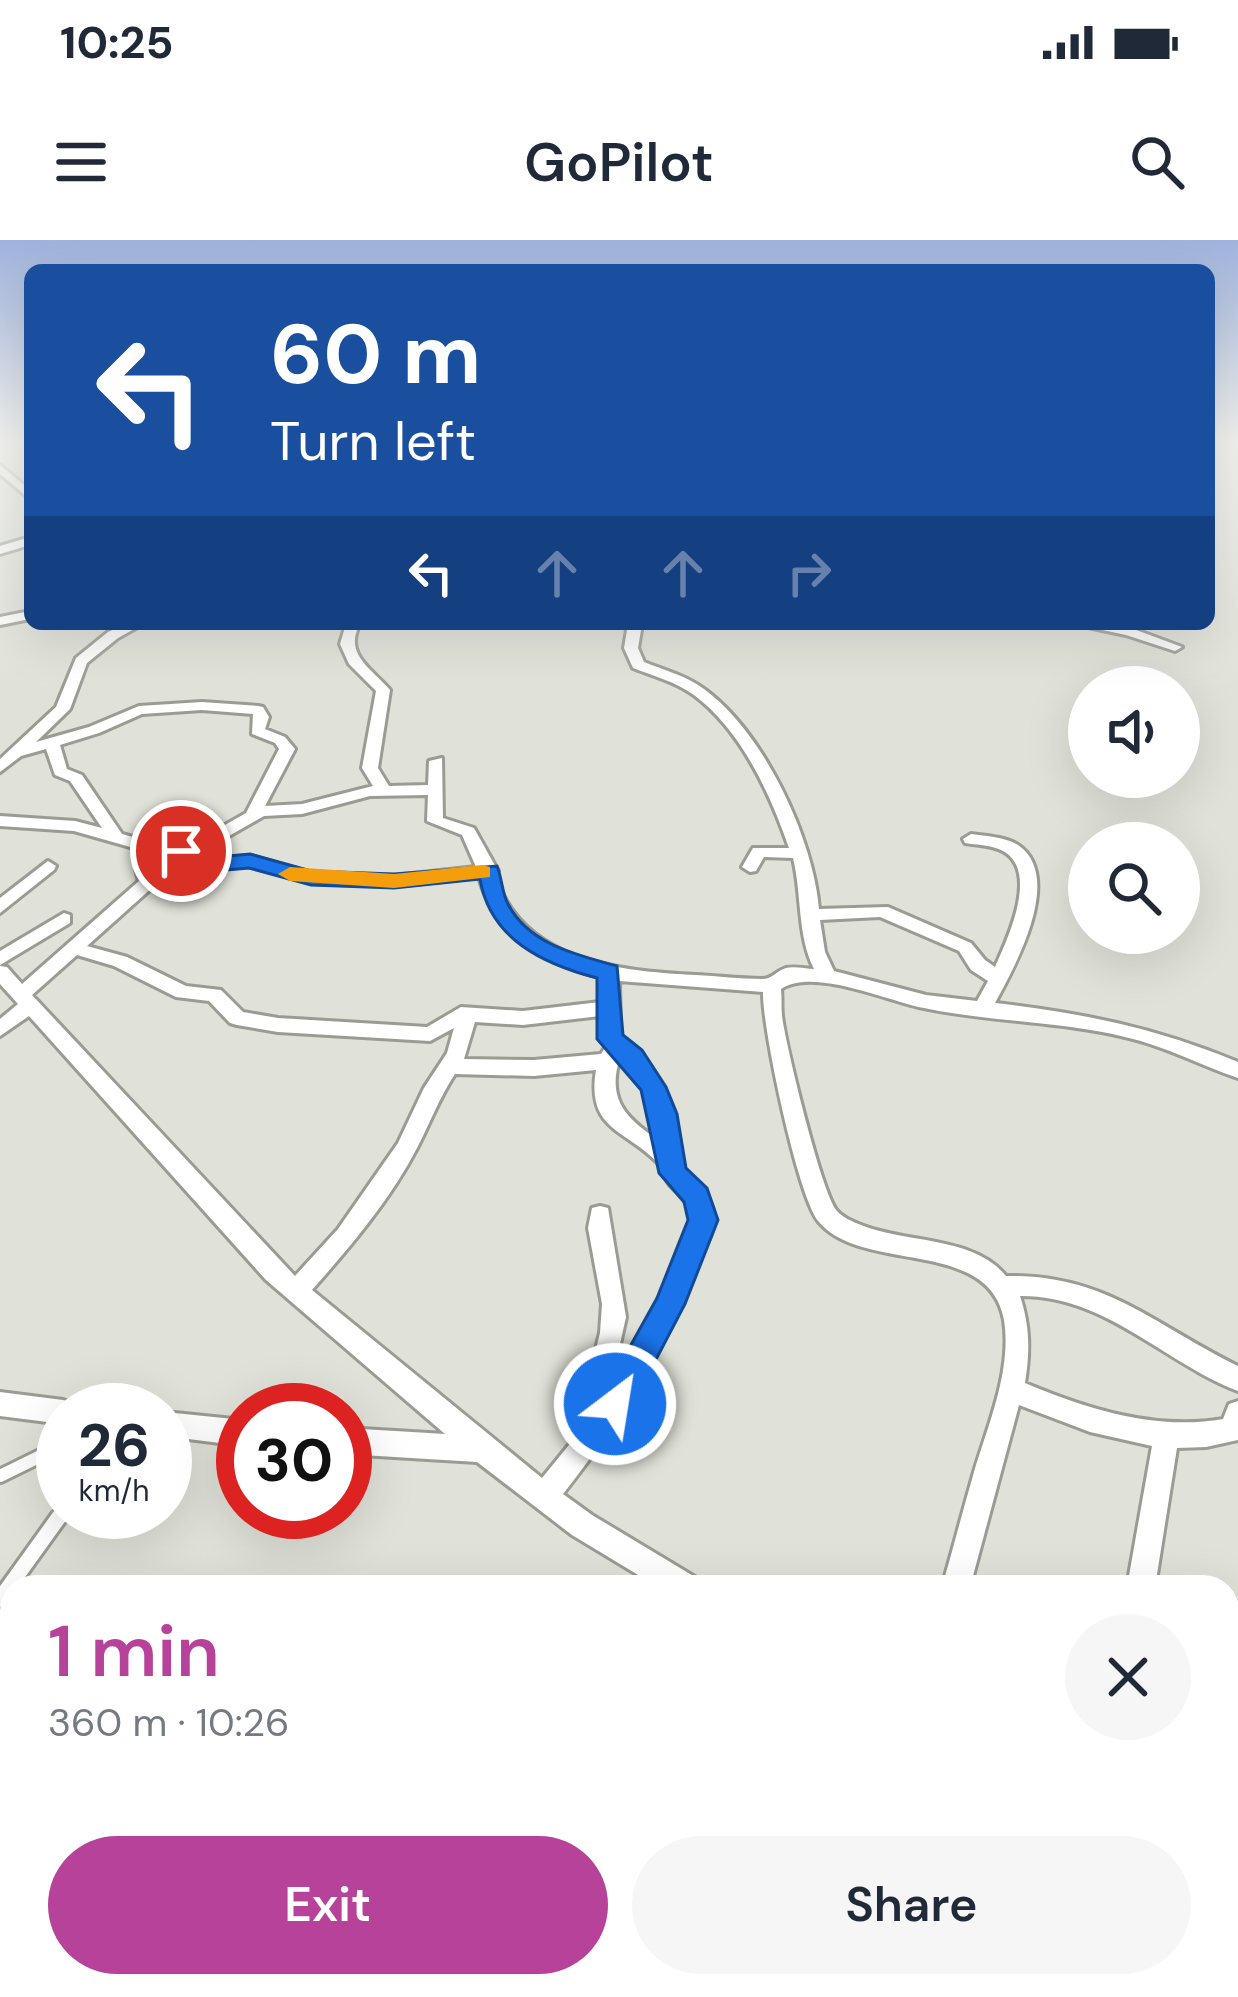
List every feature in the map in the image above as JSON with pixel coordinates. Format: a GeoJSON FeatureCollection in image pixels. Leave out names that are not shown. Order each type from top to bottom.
{"type":"FeatureCollection","features":[{"type":"Feature","properties":{"kind":"street"},"geometry":{"type":"LineString","coordinates":[[0,767],[63,709],[80,661],[123,630]]}},
{"type":"Feature","properties":{"kind":"street"},"geometry":{"type":"LineString","coordinates":[[351,630],[346,644],[352,660],[383,690],[370,767],[384,791]]}},
{"type":"Feature","properties":{"kind":"street"},"geometry":{"type":"LineString","coordinates":[[634,630],[631,648],[638,665],[683,682],[720,711],[773,793],[801,853],[812,915],[811,950],[828,977]]}},
{"type":"Feature","properties":{"kind":"street"},"geometry":{"type":"LineString","coordinates":[[1117,630],[1174,647]]}},
{"type":"Feature","properties":{"kind":"street"},"geometry":{"type":"LineString","coordinates":[[15,753],[139,710],[202,706],[258,710],[262,717],[256,731],[280,740],[287,748],[253,814]]}},
{"type":"Feature","properties":{"kind":"street"},"geometry":{"type":"LineString","coordinates":[[52,743],[60,772],[76,778],[114,833]]}},
{"type":"Feature","properties":{"kind":"street"},"geometry":{"type":"LineString","coordinates":[[437,761],[435,821],[468,832],[489,871],[502,914],[554,958],[645,977],[772,986],[789,974],[828,977],[926,1002],[1127,1030],[1173,1042],[1238,1070]]}},
{"type":"Feature","properties":{"kind":"street"},"geometry":{"type":"LineString","coordinates":[[0,1029],[148,882],[145,869],[175,851],[206,845],[253,814],[384,791],[436,790]]}},
{"type":"Feature","properties":{"kind":"street"},"geometry":{"type":"LineString","coordinates":[[2,820],[114,833],[215,864],[250,861],[311,878],[394,881],[489,871]]}},
{"type":"Feature","properties":{"kind":"street"},"geometry":{"type":"LineString","coordinates":[[971,839],[1009,846],[1024,860],[1027,890],[1021,931],[982,1009]]}},
{"type":"Feature","properties":{"kind":"street"},"geometry":{"type":"LineString","coordinates":[[750,867],[759,853],[801,853]]}},
{"type":"Feature","properties":{"kind":"street"},"geometry":{"type":"LineString","coordinates":[[0,907],[48,866]]}},
{"type":"Feature","properties":{"kind":"street"},"geometry":{"type":"LineString","coordinates":[[812,915],[882,910],[965,947],[984,971],[999,979]]}},
{"type":"Feature","properties":{"kind":"street"},"geometry":{"type":"LineString","coordinates":[[0,959],[64,919]]}},
{"type":"Feature","properties":{"kind":"street"},"geometry":{"type":"LineString","coordinates":[[76,949],[120,962],[183,992],[214,995],[228,1012],[254,1022],[430,1034],[443,1030],[449,1018],[467,1014],[523,1018],[610,1034],[633,1057],[653,1087],[677,1180],[701,1205],[703,1220],[670,1304],[634,1375],[544,1496]]}},
{"type":"Feature","properties":{"kind":"street"},"geometry":{"type":"LineString","coordinates":[[0,972],[296,1292],[482,1449],[582,1525],[665,1575]]}},
{"type":"Feature","properties":{"kind":"street"},"geometry":{"type":"LineString","coordinates":[[609,972],[610,1034]]}},
{"type":"Feature","properties":{"kind":"street"},"geometry":{"type":"LineString","coordinates":[[645,977],[621,999],[602,1089],[614,1120],[670,1160]]}},
{"type":"Feature","properties":{"kind":"street"},"geometry":{"type":"LineString","coordinates":[[772,986],[772,1016],[790,1100],[826,1215],[852,1231],[970,1262],[1002,1286],[1013,1304],[1017,1330],[1011,1389],[959,1575]]}},
{"type":"Feature","properties":{"kind":"street"},"geometry":{"type":"LineString","coordinates":[[296,1292],[346,1236],[407,1147],[464,1035],[467,1014]]}},
{"type":"Feature","properties":{"kind":"street"},"geometry":{"type":"LineString","coordinates":[[450,1066],[534,1067],[610,1034]]}},
{"type":"Feature","properties":{"kind":"street"},"geometry":{"type":"LineString","coordinates":[[585,1445],[614,1314],[610,1273],[599,1248],[600,1215]]}},
{"type":"Feature","properties":{"kind":"street"},"geometry":{"type":"LineString","coordinates":[[1002,1286],[1054,1286],[1092,1298],[1192,1359],[1238,1379]]}},
{"type":"Feature","properties":{"kind":"street"},"geometry":{"type":"LineString","coordinates":[[1011,1389],[1061,1412],[1206,1437],[1232,1430],[1238,1413]]}},
{"type":"Feature","properties":{"kind":"street"},"geometry":{"type":"LineString","coordinates":[[0,1404],[36,1409]]}},
{"type":"Feature","properties":{"kind":"street"},"geometry":{"type":"LineString","coordinates":[[1143,1575],[1168,1432]]}},
{"type":"Feature","properties":{"kind":"street"},"geometry":{"type":"LineString","coordinates":[[372,1443],[482,1449]]}},
{"type":"Feature","properties":{"kind":"lane"},"geometry":{"type":"LineString","coordinates":[[0,1476],[36,1458]]}},
{"type":"Feature","properties":{"kind":"lane"},"geometry":{"type":"LineString","coordinates":[[16,1575],[42,1539]]}},
{"type":"Feature","properties":{"kind":"slow traffic"},"geometry":{"type":"LineString","coordinates":[[290,874],[394,881],[482,872]]}},
{"type":"Feature","properties":{"kind":"route"},"geometry":{"type":"LineString","coordinates":[[181,851],[215,864],[257,862],[311,878],[394,881],[489,871],[502,914],[538,947],[554,958],[609,972],[610,1039],[633,1057],[653,1087],[663,1114],[673,1173],[697,1197],[703,1220],[670,1304],[615,1404]]}}]}
